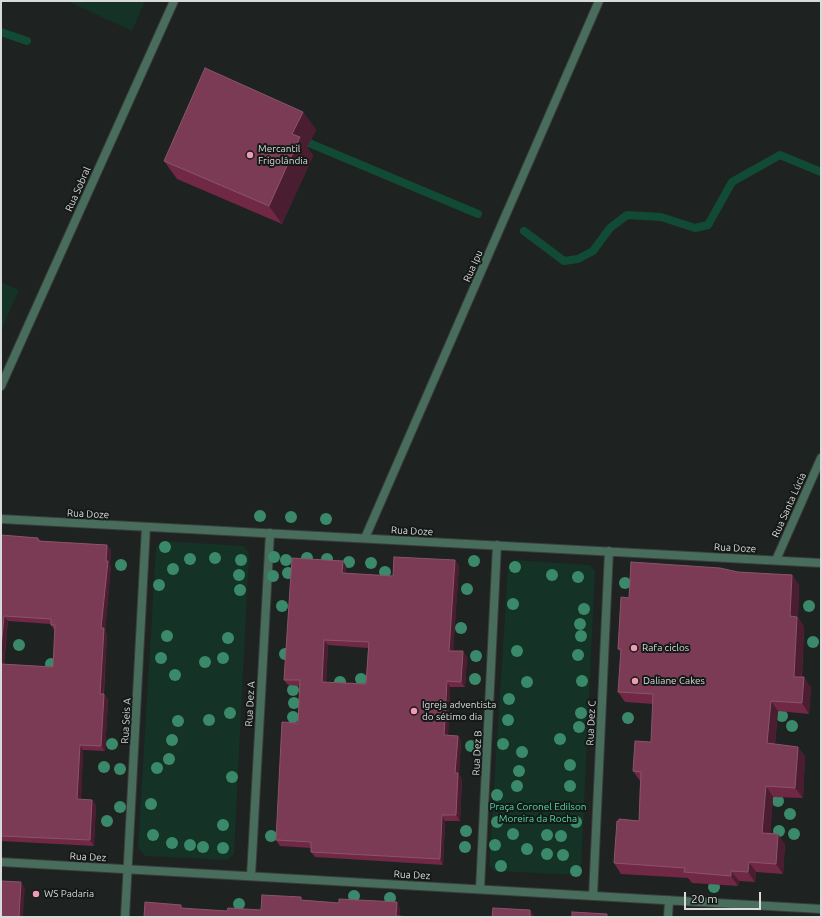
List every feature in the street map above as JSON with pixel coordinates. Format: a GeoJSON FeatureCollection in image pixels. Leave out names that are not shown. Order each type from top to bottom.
{"type":"FeatureCollection","features":[{"type":"Feature","properties":{"kind":"street","name":"Rua Sobral"},"geometry":{"type":"LineString","coordinates":[[1,386],[174,1]]}},
{"type":"Feature","properties":{"kind":"street","name":"Rua Ipu"},"geometry":{"type":"LineString","coordinates":[[365,538],[599,1]]}},
{"type":"Feature","properties":{"kind":"street","name":"Rua Santa Lúcia"},"geometry":{"type":"LineString","coordinates":[[776,560],[821,458]]}},
{"type":"Feature","properties":{"kind":"street","name":"Rua Doze"},"geometry":{"type":"LineString","coordinates":[[1,519],[821,563]]}},
{"type":"Feature","properties":{"kind":"street","name":"Rua Seis A"},"geometry":{"type":"LineString","coordinates":[[125,917],[146,527]]}},
{"type":"Feature","properties":{"kind":"street","name":"Rua Dez A"},"geometry":{"type":"LineString","coordinates":[[250,876],[270,533]]}},
{"type":"Feature","properties":{"kind":"street","name":"Rua Dez B"},"geometry":{"type":"LineString","coordinates":[[480,889],[497,545]]}},
{"type":"Feature","properties":{"kind":"street","name":"Rua Dez C"},"geometry":{"type":"LineString","coordinates":[[593,896],[609,551]]}},
{"type":"Feature","properties":{"kind":"street","name":"Rua Dez"},"geometry":{"type":"LineString","coordinates":[[1,862],[821,909]]}},
{"type":"Feature","properties":{"kind":"street"},"geometry":{"type":"LineString","coordinates":[[668,917],[669,900]]}},
{"type":"Feature","properties":{"kind":"green space"},"geometry":{"type":"Polygon","coordinates":[[[67,1],[145,1],[132,31],[67,1]]]}},
{"type":"Feature","properties":{"kind":"green space"},"geometry":{"type":"Polygon","coordinates":[[[1,282],[19,290],[1,331],[1,282]]]}},
{"type":"Feature","properties":{"kind":"green space"},"geometry":{"type":"Polygon","coordinates":[[[164,541],[244,546],[249,553],[234,854],[227,860],[145,856],[138,848],[156,547],[164,541]]]}},
{"type":"Feature","properties":{"kind":"green space","name":"Praça Coronel Edilson Moreira da Rocha"},"geometry":{"type":"Polygon","coordinates":[[[514,560],[590,565],[595,571],[581,870],[575,875],[495,871],[489,865],[508,567],[514,560]]]}},
{"type":"Feature","properties":{"kind":"building"},"geometry":{"type":"Polygon","coordinates":[[[205,68],[303,112],[292,134],[300,137],[269,206],[164,161],[205,68]]]}},
{"type":"Feature","properties":{"kind":"building"},"geometry":{"type":"Polygon","coordinates":[[[1,535],[38,538],[38,541],[107,545],[106,561],[108,561],[101,628],[104,628],[100,694],[104,694],[101,746],[80,745],[77,799],[92,800],[90,840],[1,836],[1,664],[53,667],[55,625],[51,625],[51,619],[4,616],[1,648],[1,535]]]}},
{"type":"Feature","properties":{"kind":"building"},"geometry":{"type":"Polygon","coordinates":[[[394,557],[455,560],[449,651],[463,651],[461,682],[447,681],[444,735],[458,736],[455,773],[458,773],[456,815],[442,815],[440,859],[311,852],[311,842],[276,840],[282,722],[298,723],[300,680],[284,680],[292,558],[343,561],[342,573],[393,576],[394,557]],[[324,640],[322,682],[366,684],[369,642],[324,640]]]}},
{"type":"Feature","properties":{"kind":"building"},"geometry":{"type":"Polygon","coordinates":[[[631,562],[720,568],[738,572],[792,575],[790,616],[797,617],[794,677],[804,677],[802,703],[771,701],[767,743],[798,747],[795,788],[766,786],[762,833],[778,834],[776,864],[749,862],[748,872],[731,871],[731,876],[684,872],[685,868],[614,863],[617,821],[619,821],[619,819],[639,821],[641,772],[633,771],[635,741],[651,742],[653,694],[618,692],[621,649],[618,649],[621,597],[629,598],[631,562]]]}},
{"type":"Feature","properties":{"kind":"building"},"geometry":{"type":"Polygon","coordinates":[[[1,881],[21,882],[19,917],[1,917],[1,881]]]}},
{"type":"Feature","properties":{"kind":"building"},"geometry":{"type":"Polygon","coordinates":[[[262,895],[301,897],[301,900],[339,903],[339,899],[397,902],[396,916],[413,917],[144,917],[145,902],[181,905],[181,908],[227,911],[228,908],[261,910],[262,895]]]}},
{"type":"Feature","properties":{"kind":"building"},"geometry":{"type":"Polygon","coordinates":[[[493,908],[530,910],[530,917],[492,917],[493,908]]]}},
{"type":"Feature","properties":{"kind":"building"},"geometry":{"type":"Polygon","coordinates":[[[572,912],[607,914],[607,917],[572,917],[572,912]]]}},
{"type":"Feature","properties":{"kind":"waterway"},"geometry":{"type":"LineString","coordinates":[[1,32],[27,41]]}},
{"type":"Feature","properties":{"kind":"waterway"},"geometry":{"type":"LineString","coordinates":[[309,143],[478,214]]}},
{"type":"Feature","properties":{"kind":"waterway"},"geometry":{"type":"LineString","coordinates":[[524,231],[564,261],[578,259],[593,251],[610,228],[627,215],[661,217],[695,228],[708,225],[732,182],[780,155],[821,172]]}},
{"type":"Feature","properties":{"kind":"place","name":"Mercantil Frigolândia"},"geometry":{"type":"Point","coordinates":[250,155]}},
{"type":"Feature","properties":{"kind":"place","name":"Rafa ciclos"},"geometry":{"type":"Point","coordinates":[634,648]}},
{"type":"Feature","properties":{"kind":"place","name":"Daliane Cakes"},"geometry":{"type":"Point","coordinates":[635,681]}},
{"type":"Feature","properties":{"kind":"place","name":"Igreja adventista do sétimo dia"},"geometry":{"type":"Point","coordinates":[414,711]}},
{"type":"Feature","properties":{"kind":"place","name":"WS Padaria"},"geometry":{"type":"Point","coordinates":[36,894]}}]}
